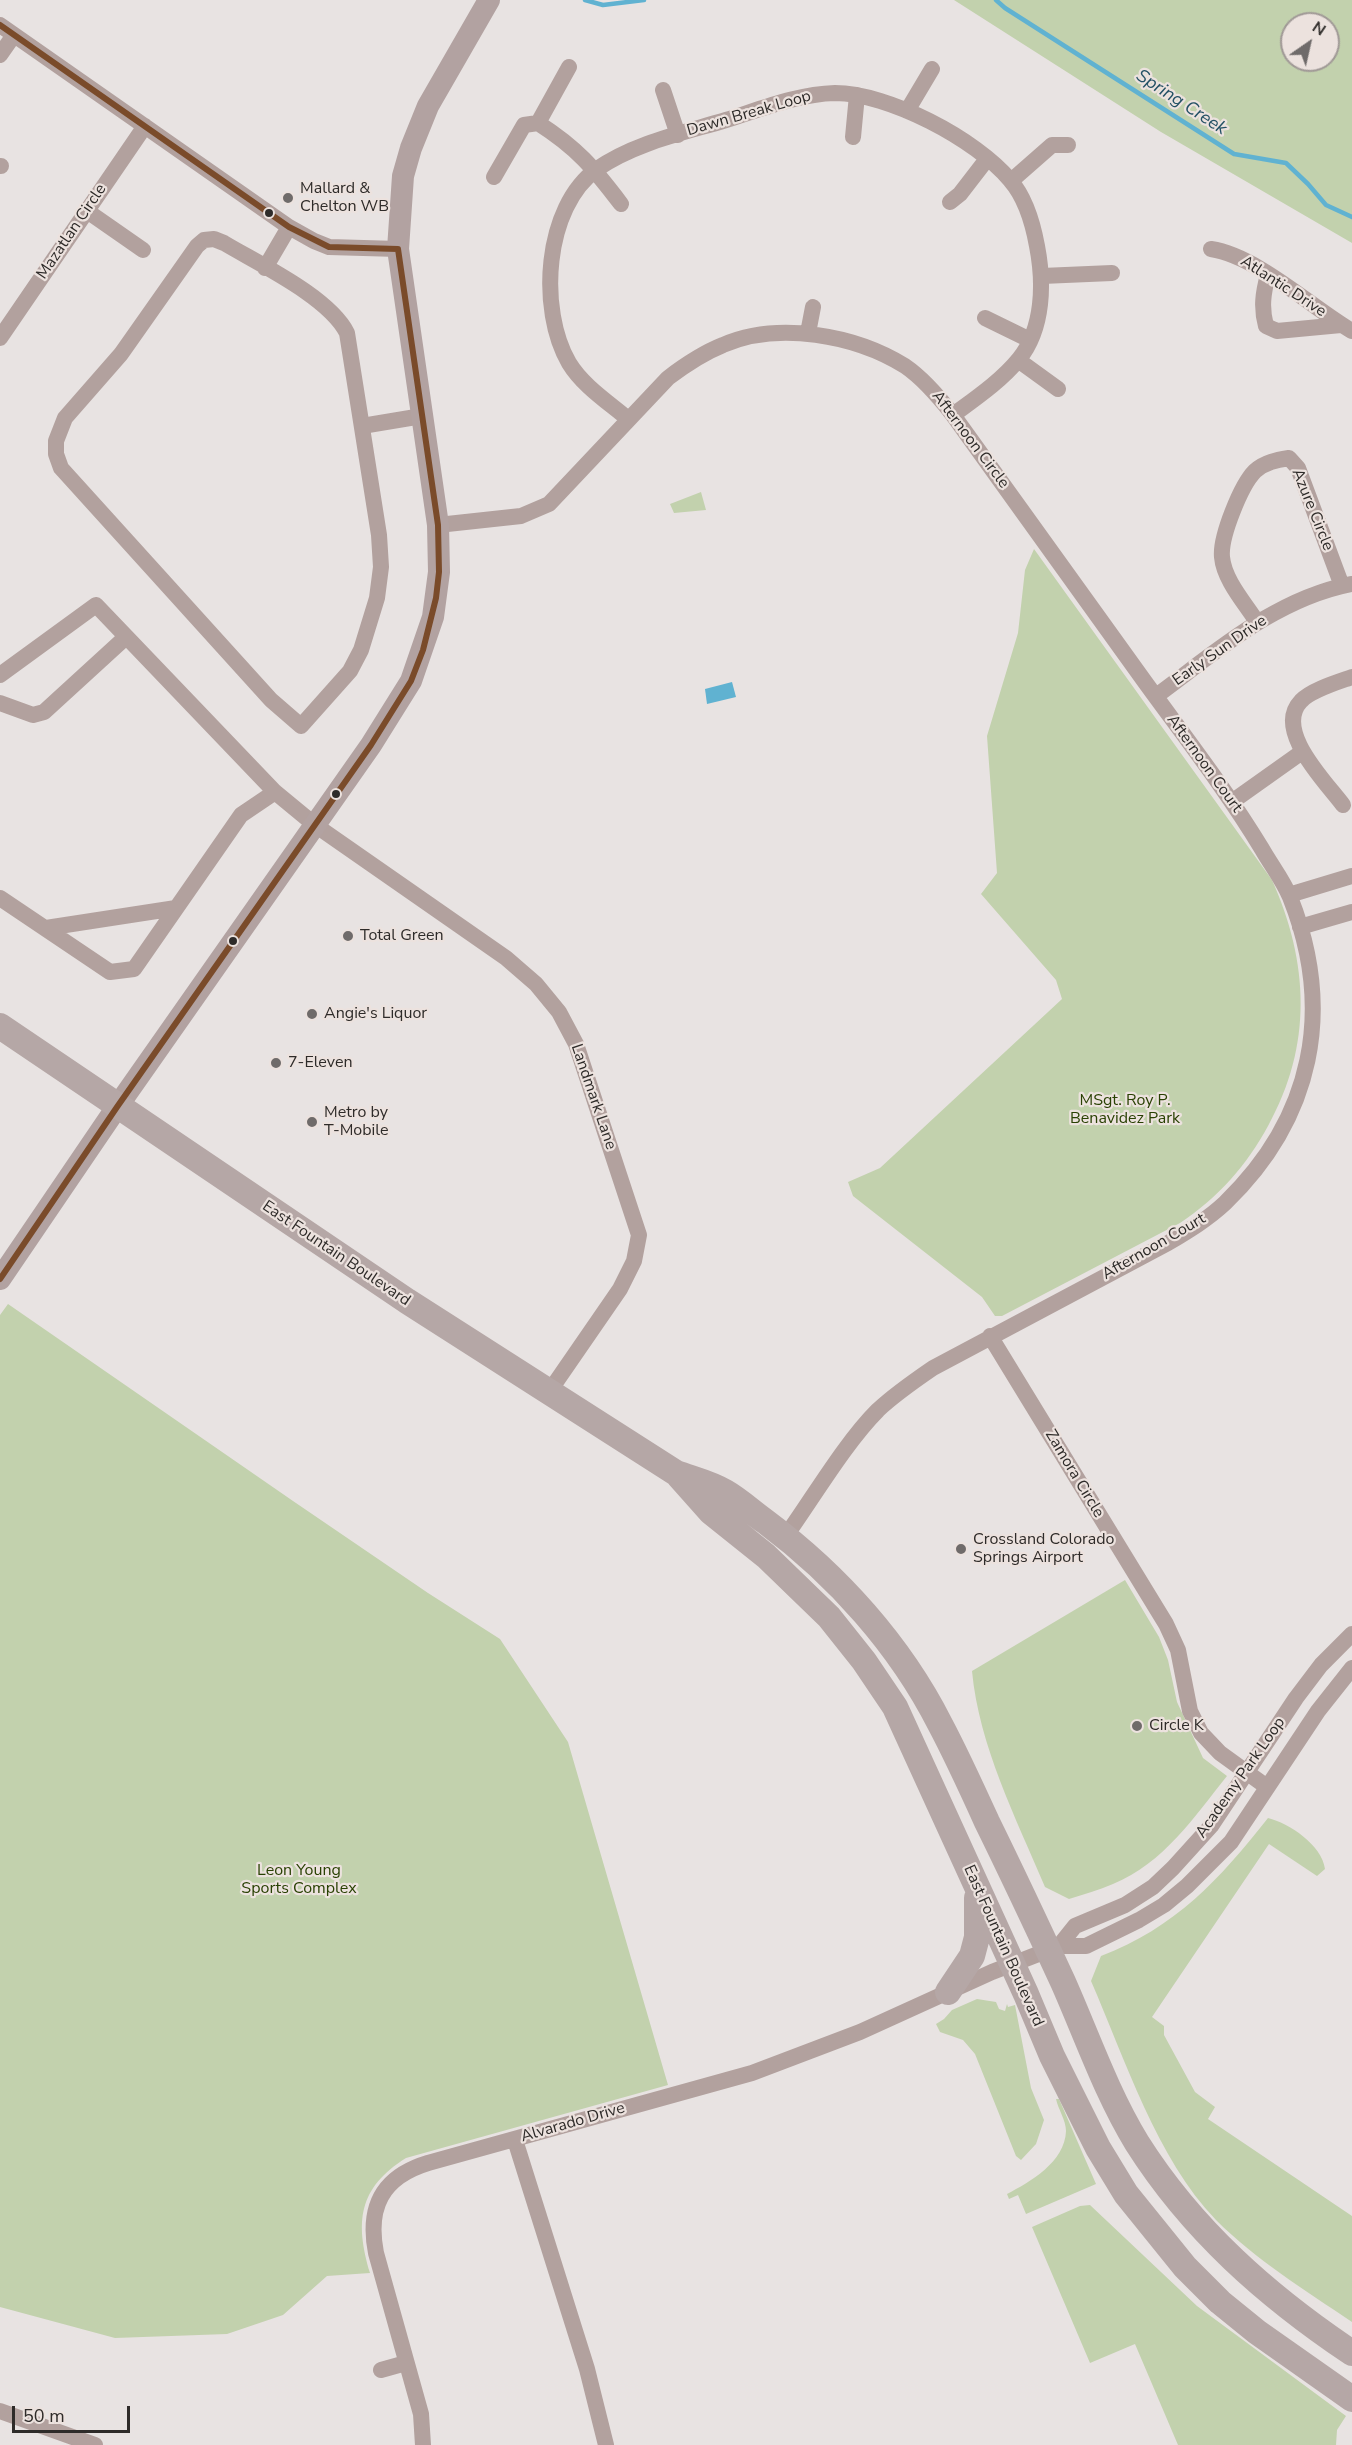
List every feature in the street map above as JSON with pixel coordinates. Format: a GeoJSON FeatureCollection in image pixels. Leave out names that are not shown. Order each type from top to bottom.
{"type":"FeatureCollection","features":[{"type":"Feature","properties":{"kind":"highway","name":"East Fountain Boulevard"},"geometry":{"type":"LineString","coordinates":[[0,1026],[398,1295],[549,1392],[676,1473],[724,1491],[786,1537],[823,1570],[873,1623],[919,1688],[939,1722],[1054,1948],[1110,2093],[1160,2177],[1216,2244],[1258,2283],[1317,2330],[1352,2353]]}},
{"type":"Feature","properties":{"kind":"highway","name":"East Fountain Boulevard"},"geometry":{"type":"LineString","coordinates":[[676,1473],[711,1512],[766,1556],[829,1617],[864,1661],[900,1717],[1052,2056],[1098,2148],[1126,2194],[1157,2235],[1220,2302],[1257,2332],[1352,2399]]}},
{"type":"Feature","properties":{"kind":"highway"},"geometry":{"type":"LineString","coordinates":[[948,1992],[972,1956],[977,1937],[977,1889]]}},
{"type":"Feature","properties":{"kind":"main road"},"geometry":{"type":"LineString","coordinates":[[0,1279],[117,1107],[398,705],[411,681],[426,639],[436,598],[439,572],[438,525],[398,249],[403,176],[411,148],[428,106],[489,0]]}},
{"type":"Feature","properties":{"kind":"street"},"geometry":{"type":"LineString","coordinates":[[0,56],[7,30],[289,227],[314,241],[329,247],[398,249]]}},
{"type":"Feature","properties":{"kind":"street"},"geometry":{"type":"LineString","coordinates":[[538,123],[569,67]]}},
{"type":"Feature","properties":{"kind":"street"},"geometry":{"type":"LineString","coordinates":[[907,111],[932,69]]}},
{"type":"Feature","properties":{"kind":"street","name":"Dawn Break Loop"},"geometry":{"type":"LineString","coordinates":[[663,90],[678,135]]}},
{"type":"Feature","properties":{"kind":"street","name":"Dawn Break Loop"},"geometry":{"type":"LineString","coordinates":[[628,419],[582,380],[569,362],[553,318],[550,280],[554,244],[562,216],[577,191],[595,171],[625,153],[802,97],[834,93],[881,100],[940,127],[987,159],[1011,181],[1034,226],[1042,276],[1041,302],[1030,340],[1018,360],[991,386],[953,415]]}},
{"type":"Feature","properties":{"kind":"street"},"geometry":{"type":"LineString","coordinates":[[853,137],[857,95]]}},
{"type":"Feature","properties":{"kind":"street"},"geometry":{"type":"LineString","coordinates":[[494,177],[524,125],[538,123],[566,140],[621,204]]}},
{"type":"Feature","properties":{"kind":"street","name":"Mazatlan Circle"},"geometry":{"type":"LineString","coordinates":[[0,338],[145,126]]}},
{"type":"Feature","properties":{"kind":"street"},"geometry":{"type":"LineString","coordinates":[[1011,181],[1052,145],[1068,145]]}},
{"type":"Feature","properties":{"kind":"street"},"geometry":{"type":"LineString","coordinates":[[950,202],[960,194],[987,159]]}},
{"type":"Feature","properties":{"kind":"street"},"geometry":{"type":"LineString","coordinates":[[87,211],[143,250]]}},
{"type":"Feature","properties":{"kind":"street"},"geometry":{"type":"LineString","coordinates":[[266,268],[289,227]]}},
{"type":"Feature","properties":{"kind":"street"},"geometry":{"type":"LineString","coordinates":[[214,239],[266,268],[302,290],[342,322],[347,333],[379,535],[381,567],[377,598],[361,650],[350,671],[301,726],[271,700],[76,485],[61,468],[56,454],[56,441],[65,418],[121,354],[196,246],[204,240],[214,239]]}},
{"type":"Feature","properties":{"kind":"street","name":"Atlantic Drive"},"geometry":{"type":"LineString","coordinates":[[1211,249],[1235,256],[1268,275],[1347,328]]}},
{"type":"Feature","properties":{"kind":"street"},"geometry":{"type":"LineString","coordinates":[[1042,276],[1112,273]]}},
{"type":"Feature","properties":{"kind":"street"},"geometry":{"type":"LineString","coordinates":[[1268,275],[1263,295],[1263,314],[1266,326],[1277,332],[1347,328]]}},
{"type":"Feature","properties":{"kind":"street"},"geometry":{"type":"LineString","coordinates":[[808,333],[813,307]]}},
{"type":"Feature","properties":{"kind":"street"},"geometry":{"type":"LineString","coordinates":[[985,318],[1030,340]]}},
{"type":"Feature","properties":{"kind":"street","name":"Afternoon Circle"},"geometry":{"type":"LineString","coordinates":[[438,525],[521,516],[549,504],[668,378],[682,367],[724,344],[767,335],[808,333],[849,342],[896,361],[927,384],[953,415],[1156,696]]}},
{"type":"Feature","properties":{"kind":"street"},"geometry":{"type":"LineString","coordinates":[[1018,360],[1058,389]]}},
{"type":"Feature","properties":{"kind":"street"},"geometry":{"type":"LineString","coordinates":[[362,426],[422,416]]}},
{"type":"Feature","properties":{"kind":"street","name":"Azure Circle"},"geometry":{"type":"LineString","coordinates":[[1257,622],[1232,584],[1222,558],[1224,535],[1230,516],[1254,472],[1271,461],[1289,458],[1298,468],[1347,585]]}},
{"type":"Feature","properties":{"kind":"street","name":"Early Sun Drive"},"geometry":{"type":"LineString","coordinates":[[1156,696],[1257,622],[1313,593],[1347,585]]}},
{"type":"Feature","properties":{"kind":"street","name":"Landmark Lane"},"geometry":{"type":"LineString","coordinates":[[0,675],[96,605],[275,792],[315,825],[506,958],[536,984],[559,1012],[576,1044],[639,1235],[634,1261],[620,1289],[549,1392]]}},
{"type":"Feature","properties":{"kind":"street"},"geometry":{"type":"LineString","coordinates":[[0,703],[33,715],[44,712],[126,637]]}},
{"type":"Feature","properties":{"kind":"street"},"geometry":{"type":"LineString","coordinates":[[1343,805],[1302,752],[1294,734],[1294,714],[1301,700],[1352,677]]}},
{"type":"Feature","properties":{"kind":"street","name":"Afternoon Court"},"geometry":{"type":"LineString","coordinates":[[786,1537],[877,1411],[905,1388],[933,1368],[990,1336],[1168,1243],[1197,1225],[1224,1203],[1267,1153],[1285,1122],[1301,1087],[1308,1057],[1313,993],[1309,958],[1289,895],[1233,801],[1156,696]]}},
{"type":"Feature","properties":{"kind":"street"},"geometry":{"type":"LineString","coordinates":[[1233,801],[1302,752]]}},
{"type":"Feature","properties":{"kind":"street"},"geometry":{"type":"LineString","coordinates":[[0,898],[110,972],[134,969],[241,814],[275,792]]}},
{"type":"Feature","properties":{"kind":"street"},"geometry":{"type":"LineString","coordinates":[[1289,895],[1352,876]]}},
{"type":"Feature","properties":{"kind":"street"},"geometry":{"type":"LineString","coordinates":[[46,928],[176,908]]}},
{"type":"Feature","properties":{"kind":"street"},"geometry":{"type":"LineString","coordinates":[[1300,927],[1352,912]]}},
{"type":"Feature","properties":{"kind":"street","name":"Zamora Circle"},"geometry":{"type":"LineString","coordinates":[[990,1336],[1166,1624],[1178,1650],[1190,1711],[1201,1733],[1220,1754],[1268,1787]]}},
{"type":"Feature","properties":{"kind":"street","name":"Academy Park Loop"},"geometry":{"type":"LineString","coordinates":[[1054,1948],[1076,1926],[1125,1905],[1153,1887],[1173,1868],[1211,1826],[1296,1698],[1321,1665],[1352,1634]]}},
{"type":"Feature","properties":{"kind":"street","name":"Academy Park Loop"},"geometry":{"type":"LineString","coordinates":[[1012,1965],[1054,1948],[1086,1946],[1164,1905],[1194,1879],[1231,1842],[1318,1711],[1352,1668]]}},
{"type":"Feature","properties":{"kind":"street","name":"Alvarado Drive"},"geometry":{"type":"LineString","coordinates":[[423,2445],[421,2414],[372,2226],[377,2204],[391,2184],[413,2168],[752,2073],[860,2032],[1012,1965]]}},
{"type":"Feature","properties":{"kind":"street"},"geometry":{"type":"LineString","coordinates":[[515,2140],[587,2369],[606,2445]]}},
{"type":"Feature","properties":{"kind":"street"},"geometry":{"type":"LineString","coordinates":[[381,2370],[406,2363]]}},
{"type":"Feature","properties":{"kind":"street"},"geometry":{"type":"LineString","coordinates":[[0,2411],[95,2445]]}},
{"type":"Feature","properties":{"kind":"green space"},"geometry":{"type":"Polygon","coordinates":[[[954,0],[1352,0],[1352,243],[1161,132],[954,0]]]}},
{"type":"Feature","properties":{"kind":"green space"},"geometry":{"type":"Polygon","coordinates":[[[701,492],[706,510],[674,513],[670,504],[701,492]]]}},
{"type":"Feature","properties":{"kind":"green space","name":"MSgt. Roy P. Benavidez Park"},"geometry":{"type":"Polygon","coordinates":[[[1034,549],[1272,880],[1293,942],[1299,973],[1301,1004],[1299,1034],[1293,1065],[1283,1096],[1251,1154],[1219,1192],[1180,1223],[1002,1316],[995,1316],[982,1297],[853,1196],[848,1182],[880,1168],[1062,999],[1056,980],[981,894],[997,873],[987,736],[1018,633],[1025,570],[1034,549]]]}},
{"type":"Feature","properties":{"kind":"green space","name":"Leon Young Sports Complex"},"geometry":{"type":"Polygon","coordinates":[[[8,1304],[428,1593],[500,1639],[568,1742],[668,2085],[406,2158],[378,2181],[364,2208],[363,2238],[370,2273],[327,2276],[283,2315],[227,2334],[115,2338],[0,2307],[0,1315],[8,1304]]]}},
{"type":"Feature","properties":{"kind":"green space"},"geometry":{"type":"Polygon","coordinates":[[[1125,1580],[1159,1637],[1168,1660],[1177,1702],[1203,1758],[1227,1776],[1177,1838],[1148,1864],[1113,1884],[1069,1899],[1045,1887],[1011,1808],[982,1727],[972,1671],[1125,1580]]]}},
{"type":"Feature","properties":{"kind":"green space"},"geometry":{"type":"Polygon","coordinates":[[[1268,1818],[1303,1836],[1318,1852],[1325,1869],[1317,1876],[1269,1844],[1152,2017],[1164,2026],[1164,2035],[1195,2092],[1215,2107],[1208,2119],[1352,2216],[1352,2322],[1281,2274],[1231,2235],[1195,2195],[1159,2138],[1091,1981],[1101,1956],[1127,1945],[1174,1916],[1214,1881],[1268,1818]]]}},
{"type":"Feature","properties":{"kind":"green space"},"geometry":{"type":"Polygon","coordinates":[[[977,1999],[996,2002],[999,2009],[1005,2011],[1007,2004],[1008,2007],[1015,2005],[1031,2088],[1044,2120],[1036,2144],[1021,2160],[1016,2156],[975,2054],[963,2040],[940,2032],[936,2024],[952,2010],[977,1999]]]}},
{"type":"Feature","properties":{"kind":"green space"},"geometry":{"type":"Polygon","coordinates":[[[1056,2099],[1059,2099],[1096,2184],[1026,2214],[1018,2195],[1009,2199],[1007,2194],[1045,2170],[1060,2152],[1066,2131],[1056,2099]]]}},
{"type":"Feature","properties":{"kind":"green space"},"geometry":{"type":"Polygon","coordinates":[[[1090,2205],[1197,2306],[1346,2416],[1337,2430],[1336,2445],[1178,2445],[1135,2344],[1090,2363],[1032,2227],[1080,2206],[1090,2205]]]}},
{"type":"Feature","properties":{"kind":"water"},"geometry":{"type":"Polygon","coordinates":[[[732,682],[736,697],[707,704],[705,689],[732,682]]]}},
{"type":"Feature","properties":{"kind":"waterway","name":"Spring Creek"},"geometry":{"type":"LineString","coordinates":[[585,0],[603,5],[644,0]]}},
{"type":"Feature","properties":{"kind":"waterway","name":"Spring Creek"},"geometry":{"type":"LineString","coordinates":[[996,0],[1005,8],[1234,154],[1286,163],[1326,205],[1352,217]]}},
{"type":"Feature","properties":{"kind":"transit line"},"geometry":{"type":"LineString","coordinates":[[0,25],[289,227],[329,247],[398,249]]}},
{"type":"Feature","properties":{"kind":"transit line"},"geometry":{"type":"LineString","coordinates":[[0,1279],[117,1107],[371,745],[411,681],[423,650],[436,598],[439,572],[438,525],[398,249]]}},
{"type":"Feature","properties":{"kind":"place","name":"Mallard & Chelton WB"},"geometry":{"type":"Point","coordinates":[288,198]}},
{"type":"Feature","properties":{"kind":"place","name":"Total Green"},"geometry":{"type":"Point","coordinates":[348,936]}},
{"type":"Feature","properties":{"kind":"place","name":"Angie's Liquor"},"geometry":{"type":"Point","coordinates":[312,1014]}},
{"type":"Feature","properties":{"kind":"place","name":"7-Eleven"},"geometry":{"type":"Point","coordinates":[276,1063]}},
{"type":"Feature","properties":{"kind":"place","name":"Metro by T-Mobile"},"geometry":{"type":"Point","coordinates":[312,1122]}},
{"type":"Feature","properties":{"kind":"place","name":"Crossland Colorado Springs Airport"},"geometry":{"type":"Point","coordinates":[961,1549]}},
{"type":"Feature","properties":{"kind":"place","name":"Circle K"},"geometry":{"type":"Point","coordinates":[1137,1726]}}]}
